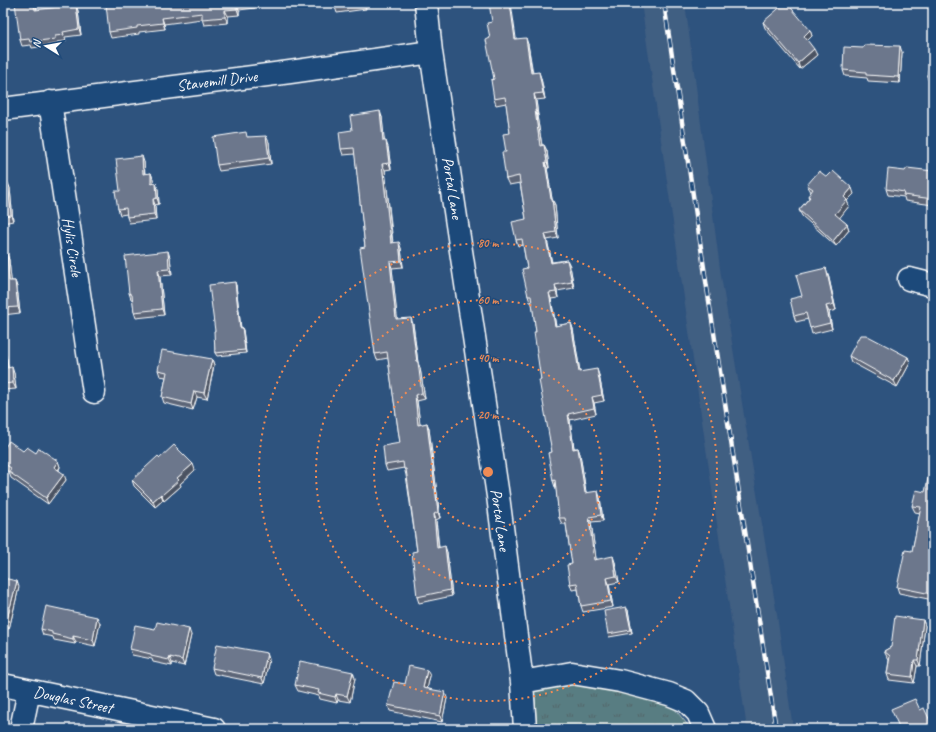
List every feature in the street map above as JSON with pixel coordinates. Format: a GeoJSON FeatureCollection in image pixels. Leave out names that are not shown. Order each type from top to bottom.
{"type":"FeatureCollection","features":[{"type":"Feature","properties":{"kind":"street","name":"Portal Lane"},"geometry":{"type":"LineString","coordinates":[[426,3],[431,52],[496,488],[522,682],[525,729]]}},
{"type":"Feature","properties":{"kind":"street","name":"Stavemill Drive"},"geometry":{"type":"LineString","coordinates":[[3,109],[290,72],[431,52]]}},
{"type":"Feature","properties":{"kind":"street","name":"Hylis Circle"},"geometry":{"type":"LineString","coordinates":[[50,102],[94,392]]}},
{"type":"Feature","properties":{"kind":"street"},"geometry":{"type":"LineString","coordinates":[[909,279],[933,285]]}},
{"type":"Feature","properties":{"kind":"street"},"geometry":{"type":"LineString","coordinates":[[522,682],[572,673],[620,681],[668,694],[686,701],[698,713],[705,729]]}},
{"type":"Feature","properties":{"kind":"street","name":"Douglas Street"},"geometry":{"type":"LineString","coordinates":[[3,685],[214,729]]}},
{"type":"Feature","properties":{"kind":"street"},"geometry":{"type":"LineString","coordinates":[[21,729],[30,691]]}},
{"type":"Feature","properties":{"kind":"shaded area"},"geometry":{"type":"Polygon","coordinates":[[[641,3],[685,3],[721,276],[777,615],[793,729],[747,729],[641,3]]]}},
{"type":"Feature","properties":{"kind":"green space"},"geometry":{"type":"Polygon","coordinates":[[[566,679],[630,693],[674,708],[691,729],[537,729],[534,690],[566,679]]]}},
{"type":"Feature","properties":{"kind":"building"},"geometry":{"type":"Polygon","coordinates":[[[15,3],[34,3],[35,10],[76,5],[79,29],[63,32],[64,35],[55,36],[55,39],[30,42],[29,39],[20,40],[15,3]]]}},
{"type":"Feature","properties":{"kind":"building"},"geometry":{"type":"Polygon","coordinates":[[[248,3],[237,4],[237,9],[225,10],[225,17],[202,19],[202,13],[162,18],[163,23],[137,26],[137,28],[109,32],[106,4],[248,3]]]}},
{"type":"Feature","properties":{"kind":"building"},"geometry":{"type":"Polygon","coordinates":[[[335,3],[364,3],[335,7],[335,3]]]}},
{"type":"Feature","properties":{"kind":"building"},"geometry":{"type":"Polygon","coordinates":[[[489,3],[510,3],[515,39],[526,38],[531,73],[539,72],[543,93],[534,94],[535,110],[540,146],[544,145],[547,162],[545,162],[556,232],[545,234],[551,263],[567,260],[572,282],[555,285],[556,292],[549,293],[555,326],[571,323],[579,372],[597,369],[602,395],[592,397],[594,408],[568,414],[573,449],[578,448],[585,493],[598,491],[601,515],[589,517],[594,560],[613,556],[616,576],[607,578],[611,601],[581,606],[577,583],[570,584],[567,565],[572,564],[565,518],[559,518],[555,480],[553,481],[548,453],[552,452],[539,380],[541,380],[534,332],[536,332],[531,296],[528,296],[522,269],[527,268],[522,239],[516,240],[512,222],[526,219],[519,176],[506,179],[502,152],[506,152],[503,134],[510,133],[505,97],[494,99],[491,80],[494,79],[486,40],[490,38],[487,23],[492,22],[489,3]]]}},
{"type":"Feature","properties":{"kind":"building"},"geometry":{"type":"Polygon","coordinates":[[[785,3],[787,3],[810,30],[804,36],[814,49],[798,63],[763,22],[785,3]]]}},
{"type":"Feature","properties":{"kind":"building"},"geometry":{"type":"Polygon","coordinates":[[[864,45],[900,46],[898,77],[866,75],[866,72],[843,70],[844,47],[863,48],[864,45]]]}},
{"type":"Feature","properties":{"kind":"building"},"geometry":{"type":"Polygon","coordinates":[[[933,47],[933,77],[927,76],[933,47]]]}},
{"type":"Feature","properties":{"kind":"building"},"geometry":{"type":"Polygon","coordinates":[[[380,111],[383,141],[386,141],[389,163],[382,164],[391,243],[399,242],[401,261],[390,262],[396,319],[411,318],[422,393],[415,395],[418,425],[427,423],[438,512],[434,514],[437,548],[445,546],[450,590],[417,597],[412,552],[417,551],[406,469],[404,469],[403,462],[385,465],[383,446],[400,443],[387,352],[375,354],[360,248],[365,247],[354,148],[341,149],[339,132],[352,130],[350,116],[380,111]]]}},
{"type":"Feature","properties":{"kind":"building"},"geometry":{"type":"Polygon","coordinates":[[[246,132],[247,137],[266,136],[269,158],[217,165],[213,137],[246,132]]]}},
{"type":"Feature","properties":{"kind":"building"},"geometry":{"type":"Polygon","coordinates":[[[142,156],[143,174],[151,173],[151,184],[156,183],[157,198],[153,199],[154,214],[127,217],[126,208],[118,209],[115,191],[120,191],[116,159],[142,156]]]}},
{"type":"Feature","properties":{"kind":"building"},"geometry":{"type":"Polygon","coordinates":[[[907,168],[933,171],[933,199],[903,195],[904,192],[886,189],[888,169],[905,171],[907,168]]]}},
{"type":"Feature","properties":{"kind":"building"},"geometry":{"type":"Polygon","coordinates":[[[819,171],[827,177],[833,171],[852,188],[844,197],[847,200],[835,214],[847,224],[833,241],[799,210],[810,197],[808,196],[813,189],[807,185],[819,171]]]}},
{"type":"Feature","properties":{"kind":"building"},"geometry":{"type":"Polygon","coordinates":[[[3,183],[8,183],[11,215],[3,216],[3,183]]]}},
{"type":"Feature","properties":{"kind":"building"},"geometry":{"type":"Polygon","coordinates":[[[168,251],[169,269],[158,270],[162,309],[134,312],[132,295],[129,293],[125,256],[168,251]]]}},
{"type":"Feature","properties":{"kind":"building"},"geometry":{"type":"Polygon","coordinates":[[[3,254],[7,254],[9,281],[15,281],[18,307],[3,308],[3,254]]]}},
{"type":"Feature","properties":{"kind":"building"},"geometry":{"type":"Polygon","coordinates":[[[826,268],[834,304],[826,306],[830,323],[810,328],[806,313],[794,316],[790,299],[802,296],[796,275],[826,268]]]}},
{"type":"Feature","properties":{"kind":"building"},"geometry":{"type":"Polygon","coordinates":[[[235,282],[240,328],[242,327],[245,350],[215,353],[215,331],[209,285],[235,282]]]}},
{"type":"Feature","properties":{"kind":"building"},"geometry":{"type":"Polygon","coordinates":[[[860,335],[866,335],[908,357],[894,381],[849,356],[860,335]]]}},
{"type":"Feature","properties":{"kind":"building"},"geometry":{"type":"Polygon","coordinates":[[[162,350],[212,359],[204,393],[194,391],[191,404],[162,397],[167,372],[158,370],[162,350]]]}},
{"type":"Feature","properties":{"kind":"building"},"geometry":{"type":"Polygon","coordinates":[[[3,353],[5,353],[7,368],[12,367],[13,383],[3,384],[3,353]]]}},
{"type":"Feature","properties":{"kind":"building"},"geometry":{"type":"Polygon","coordinates":[[[9,441],[23,451],[27,447],[36,453],[39,448],[58,461],[54,467],[64,474],[46,498],[9,472],[11,468],[3,463],[3,450],[9,441]]]}},
{"type":"Feature","properties":{"kind":"building"},"geometry":{"type":"Polygon","coordinates":[[[174,445],[193,464],[177,478],[179,480],[153,501],[132,480],[158,456],[160,458],[174,445]]]}},
{"type":"Feature","properties":{"kind":"building"},"geometry":{"type":"Polygon","coordinates":[[[929,474],[933,475],[933,584],[931,594],[897,587],[905,550],[912,551],[921,507],[912,506],[916,490],[925,492],[929,474]]]}},
{"type":"Feature","properties":{"kind":"building"},"geometry":{"type":"Polygon","coordinates":[[[3,578],[17,581],[6,623],[3,622],[3,578]]]}},
{"type":"Feature","properties":{"kind":"building"},"geometry":{"type":"Polygon","coordinates":[[[46,606],[97,617],[93,640],[73,636],[73,639],[52,634],[52,632],[41,629],[46,606]]]}},
{"type":"Feature","properties":{"kind":"building"},"geometry":{"type":"Polygon","coordinates":[[[626,607],[631,630],[608,634],[604,611],[626,607]]]}},
{"type":"Feature","properties":{"kind":"building"},"geometry":{"type":"Polygon","coordinates":[[[895,616],[923,620],[918,660],[914,660],[912,677],[887,674],[890,656],[884,651],[891,647],[895,616]]]}},
{"type":"Feature","properties":{"kind":"building"},"geometry":{"type":"Polygon","coordinates":[[[157,622],[189,629],[182,660],[170,657],[169,660],[130,649],[135,625],[155,629],[157,622]]]}},
{"type":"Feature","properties":{"kind":"building"},"geometry":{"type":"Polygon","coordinates":[[[217,644],[267,653],[262,678],[212,668],[217,644]]]}},
{"type":"Feature","properties":{"kind":"building"},"geometry":{"type":"Polygon","coordinates":[[[300,661],[353,672],[347,696],[336,694],[335,697],[318,693],[319,690],[295,685],[300,661]]]}},
{"type":"Feature","properties":{"kind":"building"},"geometry":{"type":"Polygon","coordinates":[[[409,666],[427,670],[423,688],[445,692],[440,716],[388,705],[394,682],[405,684],[409,666]]]}},
{"type":"Feature","properties":{"kind":"building"},"geometry":{"type":"Polygon","coordinates":[[[915,699],[920,710],[924,708],[933,729],[900,729],[891,709],[915,699]]]}},
{"type":"Feature","properties":{"kind":"railway"},"geometry":{"type":"LineString","coordinates":[[664,3],[776,729]]}}]}
